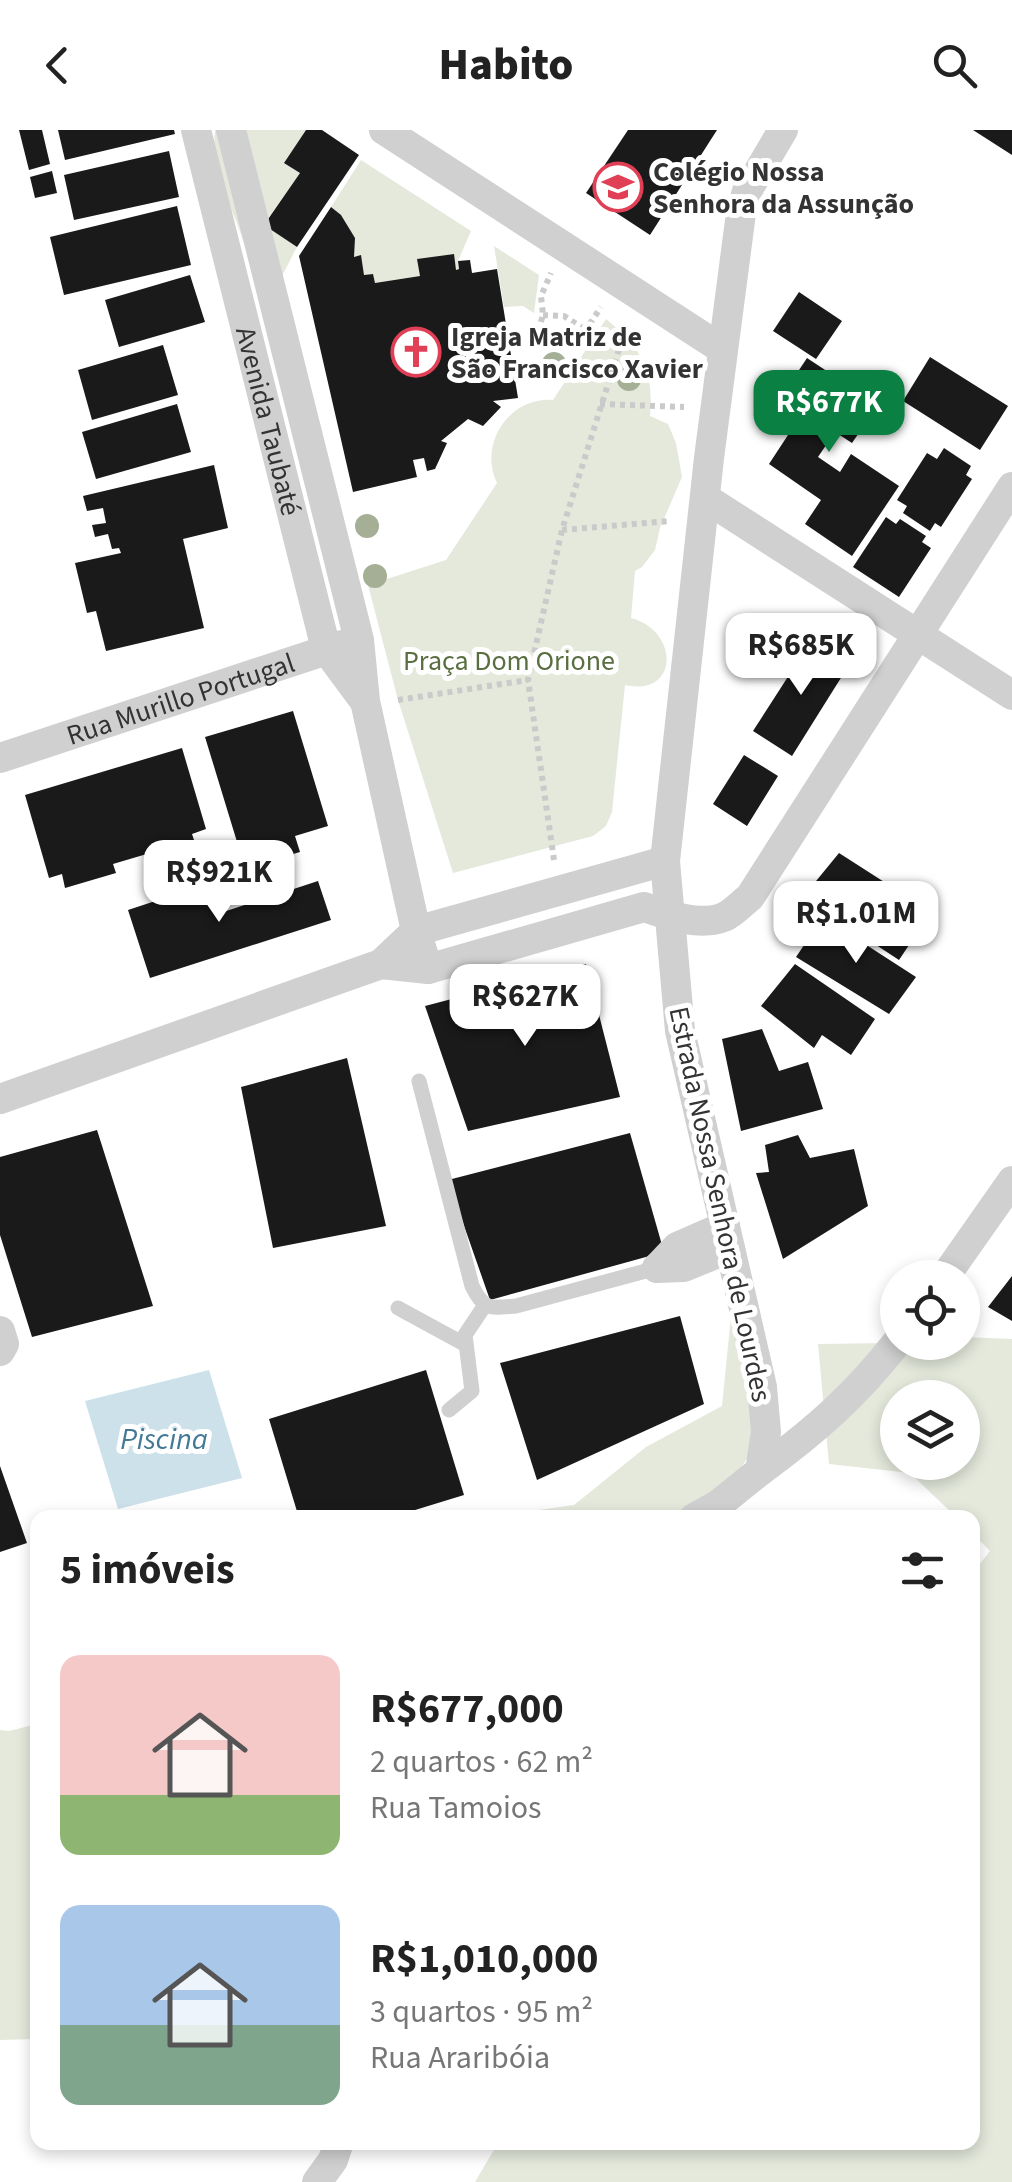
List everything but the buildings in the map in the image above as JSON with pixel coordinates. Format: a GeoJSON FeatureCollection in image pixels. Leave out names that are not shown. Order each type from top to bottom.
{"type":"FeatureCollection","features":[{"type":"Feature","properties":{"kind":"street","name":"Avenida Taubaté"},"geometry":{"type":"LineString","coordinates":[[196,130],[326,649],[365,701]]}},
{"type":"Feature","properties":{"kind":"street","name":"Avenida Taubaté"},"geometry":{"type":"LineString","coordinates":[[231,130],[360,640],[365,701],[428,970]]}},
{"type":"Feature","properties":{"kind":"street"},"geometry":{"type":"LineString","coordinates":[[384,130],[722,348]]}},
{"type":"Feature","properties":{"kind":"street","name":"Estrada Nossa Senhora de Lourdes"},"geometry":{"type":"LineString","coordinates":[[760,1471],[766,1432],[762,1387],[680,1031],[665,861],[722,348],[741,213],[747,191],[783,130]]}},
{"type":"Feature","properties":{"kind":"street"},"geometry":{"type":"LineString","coordinates":[[381,964],[428,970],[644,907],[670,916],[702,920],[723,917],[750,897],[1012,488]]}},
{"type":"Feature","properties":{"kind":"street"},"geometry":{"type":"LineString","coordinates":[[704,509],[919,633],[1012,695]]}},
{"type":"Feature","properties":{"kind":"street","name":"Rua Murillo Portugal"},"geometry":{"type":"LineString","coordinates":[[0,758],[360,640]]}},
{"type":"Feature","properties":{"kind":"street"},"geometry":{"type":"LineString","coordinates":[[0,1098],[381,964],[416,931],[665,861]]}},
{"type":"Feature","properties":{"kind":"street"},"geometry":{"type":"LineString","coordinates":[[957,1260],[1012,1181]]}},
{"type":"Feature","properties":{"kind":"street"},"geometry":{"type":"LineString","coordinates":[[658,1268],[677,1247],[728,1237]]}},
{"type":"Feature","properties":{"kind":"street"},"geometry":{"type":"LineString","coordinates":[[0,1330],[4,1344],[0,1351]]}},
{"type":"Feature","properties":{"kind":"street"},"geometry":{"type":"LineString","coordinates":[[708,1510],[819,1428],[883,1360]]}},
{"type":"Feature","properties":{"kind":"street"},"geometry":{"type":"LineString","coordinates":[[317,2182],[336,2150]]}},
{"type":"Feature","properties":{"kind":"lane"},"geometry":{"type":"LineString","coordinates":[[419,1081],[479,1301],[492,1308],[516,1306],[658,1268]]}},
{"type":"Feature","properties":{"kind":"lane"},"geometry":{"type":"LineString","coordinates":[[449,1410],[472,1391],[466,1331],[486,1304]]}},
{"type":"Feature","properties":{"kind":"lane"},"geometry":{"type":"LineString","coordinates":[[398,1308],[466,1345]]}},
{"type":"Feature","properties":{"kind":"path"},"geometry":{"type":"LineString","coordinates":[[514,348],[537,335],[543,315],[541,296],[564,245]]}},
{"type":"Feature","properties":{"kind":"path"},"geometry":{"type":"LineString","coordinates":[[572,349],[586,330],[631,289]]}},
{"type":"Feature","properties":{"kind":"path"},"geometry":{"type":"LineString","coordinates":[[559,891],[528,680],[562,530],[622,332],[631,289]]}},
{"type":"Feature","properties":{"kind":"path"},"geometry":{"type":"LineString","coordinates":[[543,315],[564,316],[586,330]]}},
{"type":"Feature","properties":{"kind":"path"},"geometry":{"type":"LineString","coordinates":[[600,404],[715,408]]}},
{"type":"Feature","properties":{"kind":"path"},"geometry":{"type":"LineString","coordinates":[[562,530],[704,509]]}},
{"type":"Feature","properties":{"kind":"path"},"geometry":{"type":"LineString","coordinates":[[398,700],[528,680]]}},
{"type":"Feature","properties":{"kind":"green space"},"geometry":{"type":"Polygon","coordinates":[[[215,130],[306,130],[285,162],[300,173],[264,224],[297,247],[283,274],[282,289],[259,284],[254,275],[219,175],[215,130]]]}},
{"type":"Feature","properties":{"kind":"green space"},"geometry":{"type":"Polygon","coordinates":[[[361,160],[471,231],[458,261],[459,269],[456,270],[453,254],[418,259],[420,276],[375,283],[373,274],[364,275],[361,256],[354,257],[349,229],[331,207],[361,160]]]}},
{"type":"Feature","properties":{"kind":"green space"},"geometry":{"type":"Polygon","coordinates":[[[494,246],[539,275],[534,313],[523,306],[504,307],[494,246]]]}},
{"type":"Feature","properties":{"kind":"green space","name":"Praça Dom Orione"},"geometry":{"type":"Polygon","coordinates":[[[606,319],[629,340],[643,361],[650,385],[650,416],[668,424],[682,477],[655,550],[635,571],[631,618],[647,625],[658,636],[665,648],[664,673],[643,686],[625,685],[612,812],[606,826],[593,836],[453,873],[398,700],[368,585],[446,560],[497,483],[492,453],[501,426],[523,406],[553,400],[606,319]]]}},
{"type":"Feature","properties":{"kind":"green space"},"geometry":{"type":"Polygon","coordinates":[[[731,1316],[757,1316],[757,1442],[721,1501],[696,1510],[538,1510],[574,1505],[646,1447],[722,1406],[731,1316]]]}},
{"type":"Feature","properties":{"kind":"green space"},"geometry":{"type":"Polygon","coordinates":[[[980,1338],[1012,1339],[1012,2182],[475,2182],[494,2150],[980,2150],[980,1564],[990,1551],[980,1541],[980,1510],[949,1510],[917,1480],[980,1480],[980,1380],[880,1380],[880,1470],[829,1464],[818,1344],[880,1343],[880,1360],[980,1360],[980,1338]]]}},
{"type":"Feature","properties":{"kind":"green space"},"geometry":{"type":"Polygon","coordinates":[[[30,1726],[30,2039],[0,2040],[0,1730],[30,1726]]]}},
{"type":"Feature","properties":{"kind":"water","name":"Piscina"},"geometry":{"type":"Polygon","coordinates":[[[209,1370],[242,1478],[118,1509],[85,1401],[209,1370]]]}},
{"type":"Feature","properties":{"kind":"place","name":"Colégio Nossa Senhora da Assunção"},"geometry":{"type":"Point","coordinates":[618,187]}},
{"type":"Feature","properties":{"kind":"place","name":"Igreja Matriz de São Francisco Xavier"},"geometry":{"type":"Point","coordinates":[416,352]}}]}
